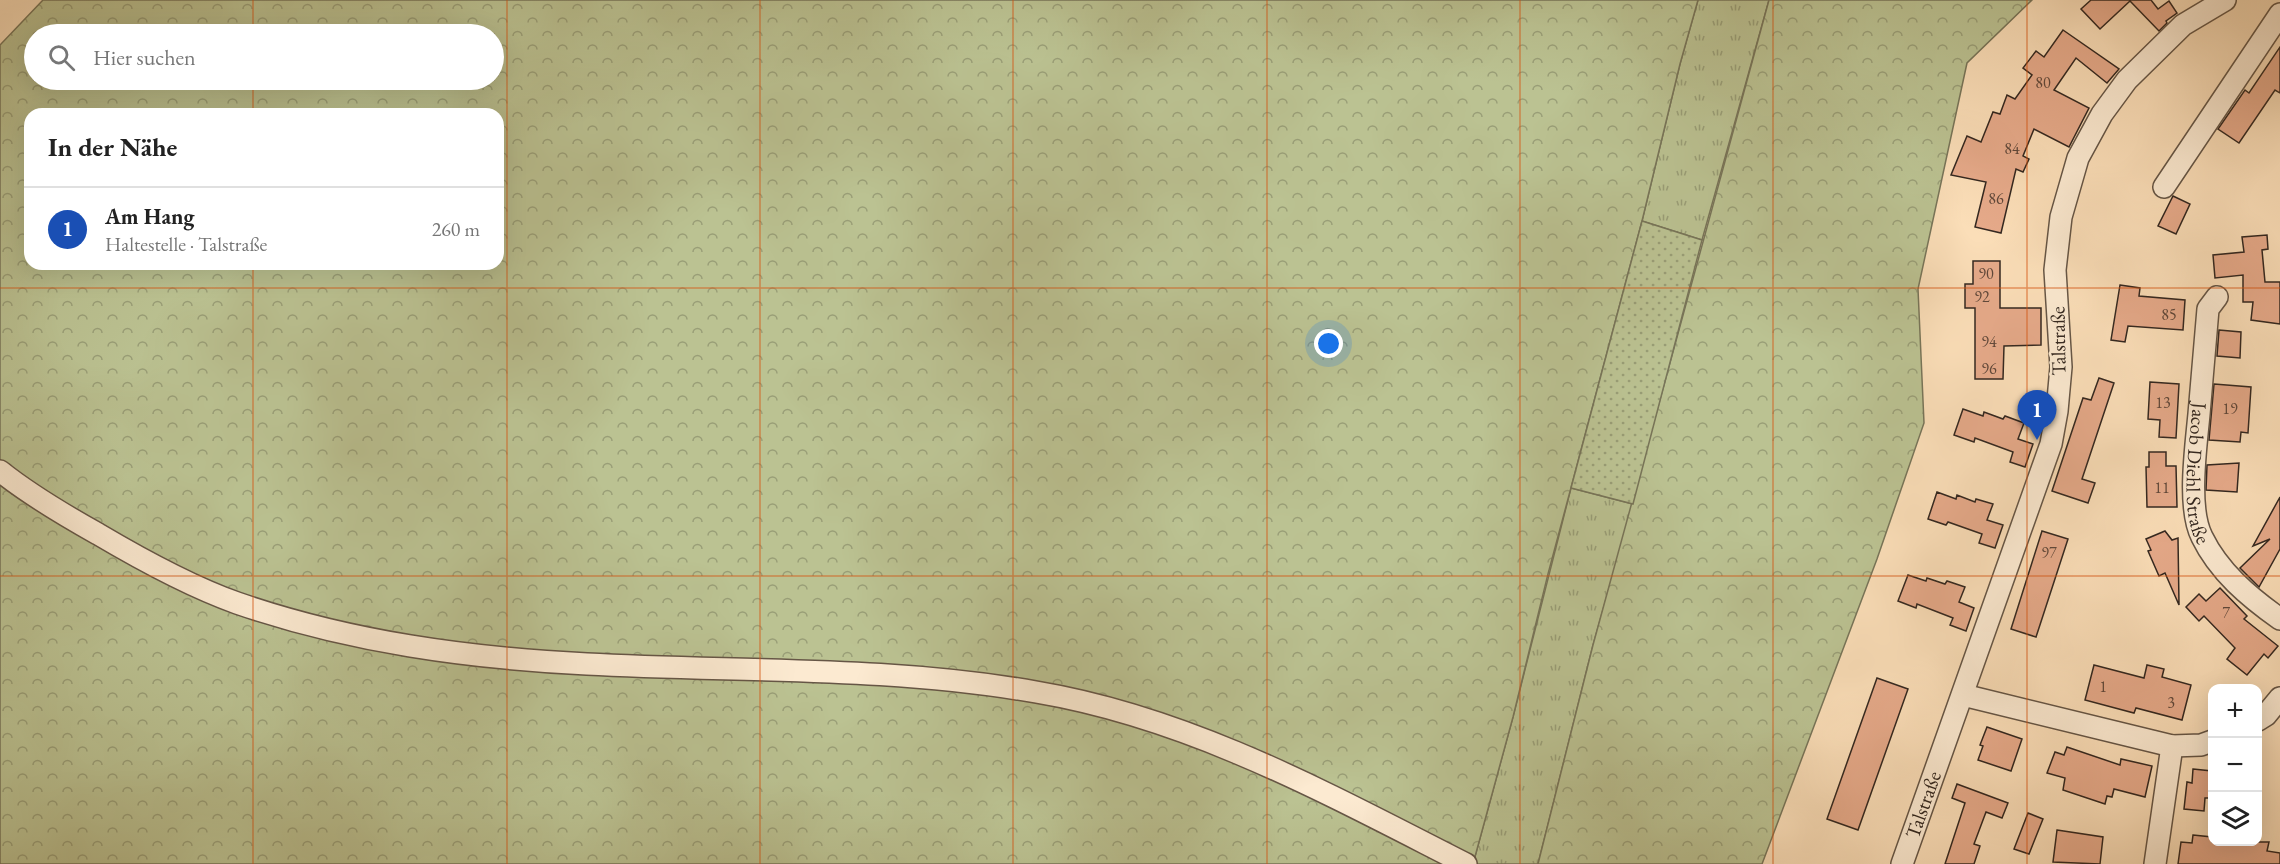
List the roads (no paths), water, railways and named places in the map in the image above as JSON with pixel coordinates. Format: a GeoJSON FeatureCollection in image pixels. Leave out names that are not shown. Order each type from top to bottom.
{"type":"FeatureCollection","features":[{"type":"Feature","properties":{"kind":"street","name":"Talstraße"},"geometry":{"type":"LineString","coordinates":[[1902,864],[2052,444],[2061,367],[2055,270],[2061,217],[2078,158],[2102,114],[2127,80],[2183,25],[2225,0]]}},
{"type":"Feature","properties":{"kind":"street"},"geometry":{"type":"LineString","coordinates":[[2164,187],[2280,14]]}},
{"type":"Feature","properties":{"kind":"street","name":"Jacob Diehl Straße"},"geometry":{"type":"LineString","coordinates":[[2217,297],[2208,309],[2193,500],[2200,535],[2220,567],[2249,597],[2280,619]]}},
{"type":"Feature","properties":{"kind":"street"},"geometry":{"type":"LineString","coordinates":[[0,471],[69,518],[126,551],[188,582],[235,602],[327,630],[424,648],[543,662],[878,673],[943,679],[1042,693],[1141,716],[1198,735],[1317,789],[1467,864]]}},
{"type":"Feature","properties":{"kind":"street"},"geometry":{"type":"LineString","coordinates":[[1963,695],[2172,746],[2201,745],[2208,742]]}},
{"type":"Feature","properties":{"kind":"street"},"geometry":{"type":"LineString","coordinates":[[2262,718],[2280,698]]}},
{"type":"Feature","properties":{"kind":"street"},"geometry":{"type":"LineString","coordinates":[[2155,864],[2172,746]]}},
{"type":"Feature","properties":{"kind":"place","name":"Am Hang"},"geometry":{"type":"Point","coordinates":[2037,440]}}]}
